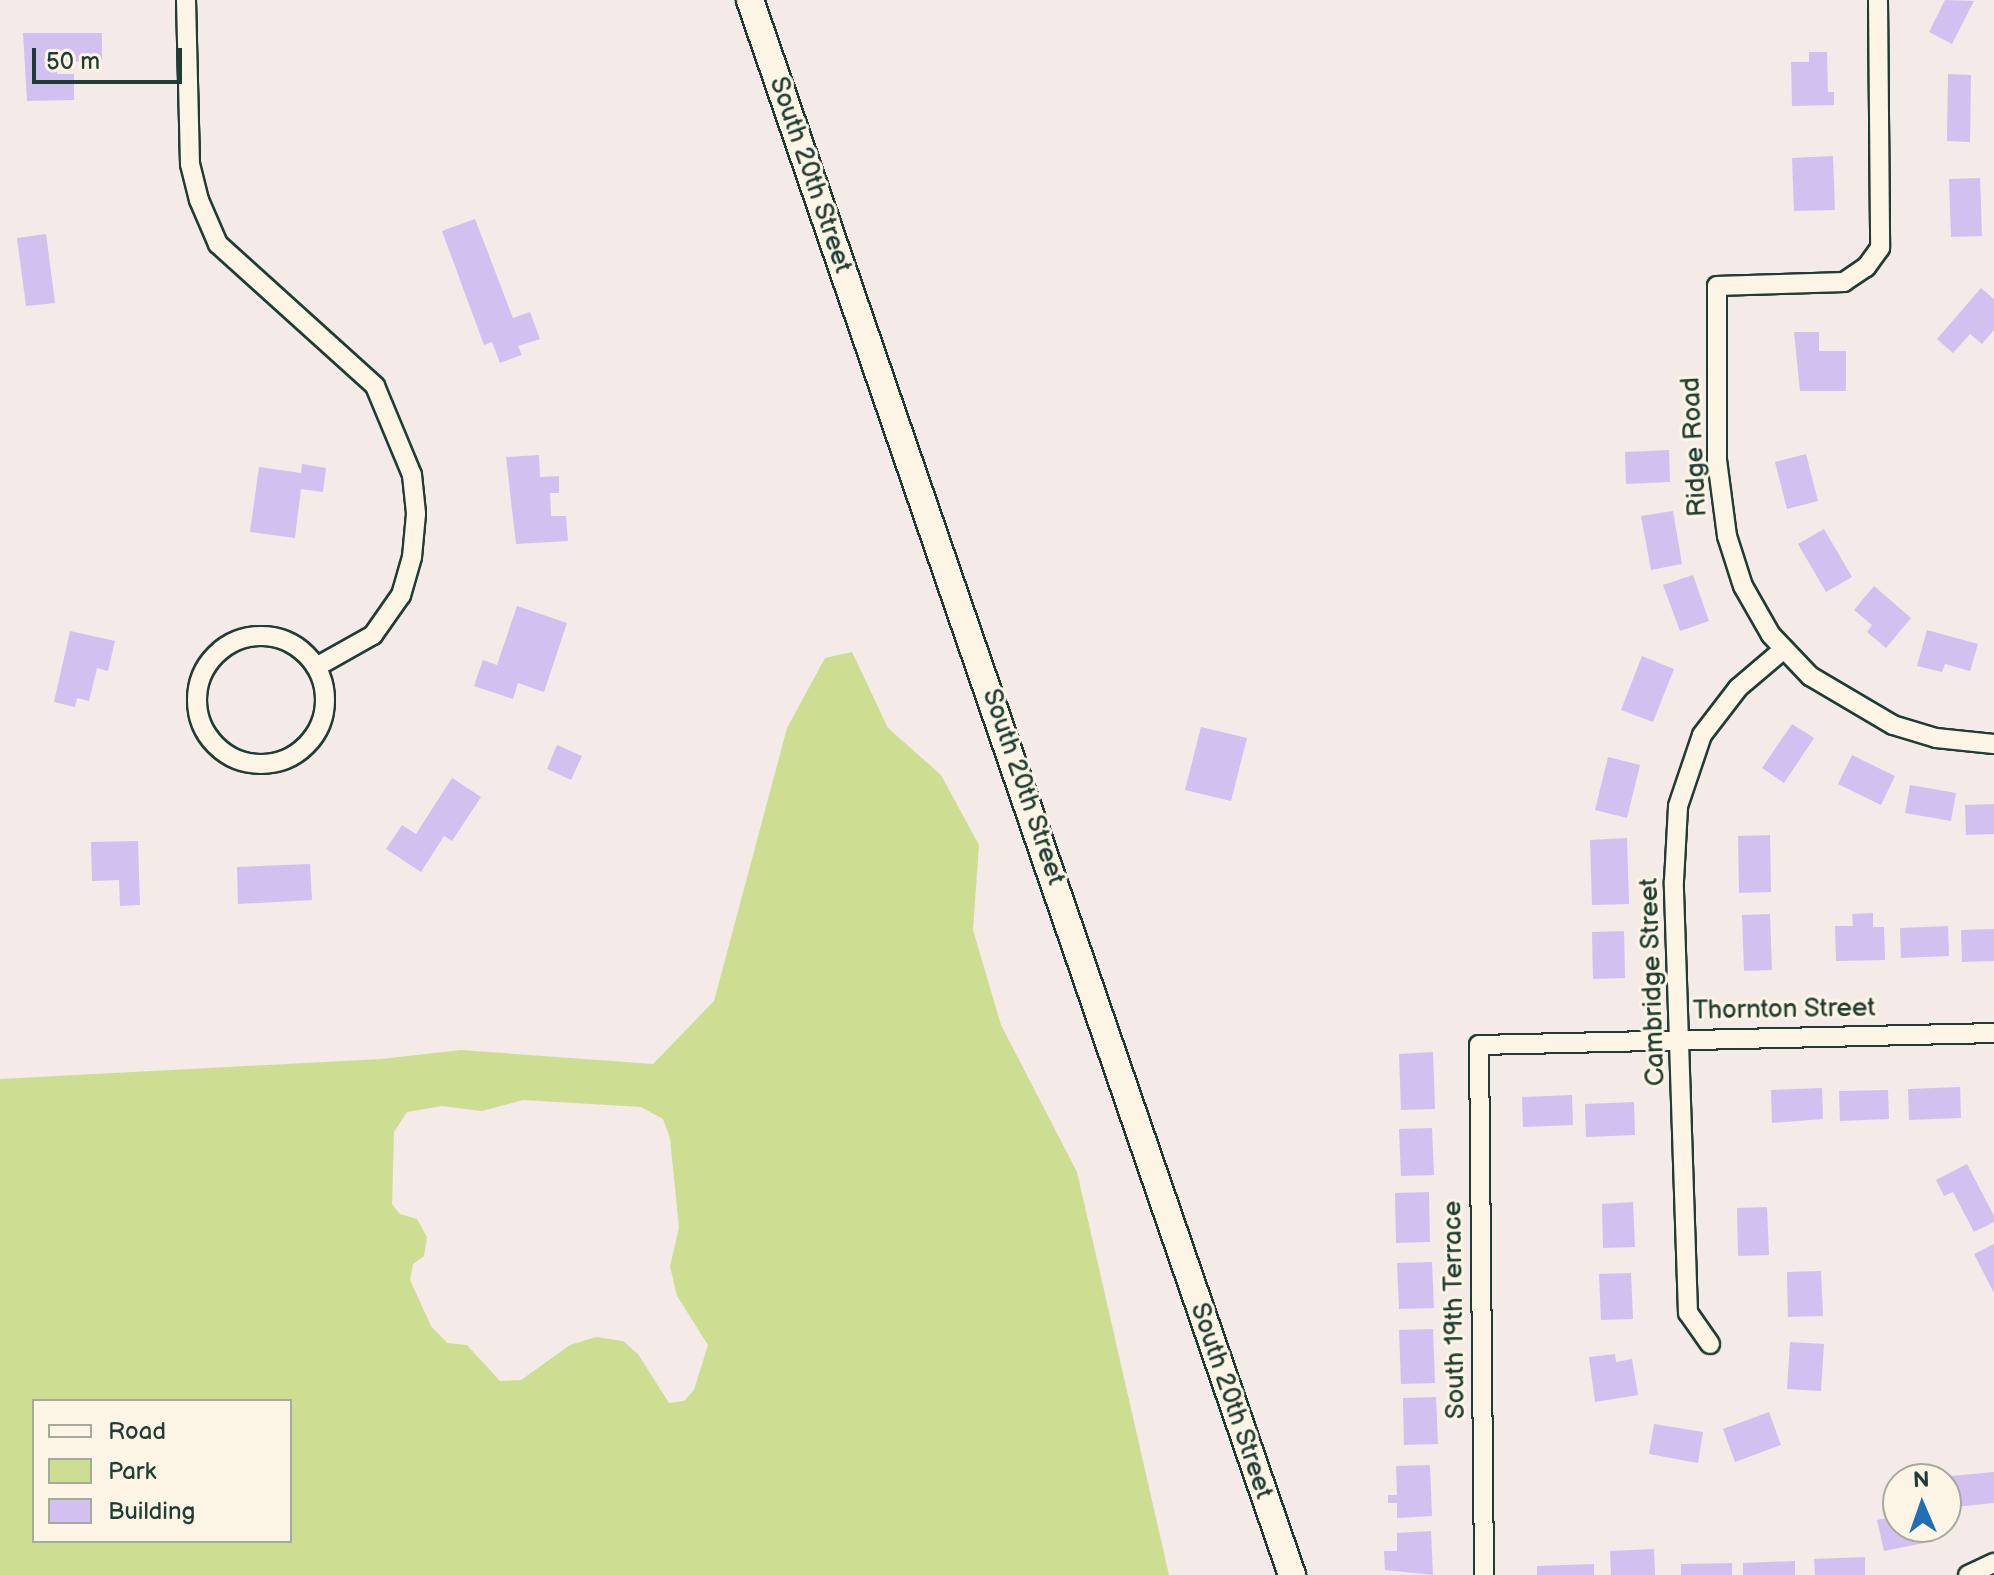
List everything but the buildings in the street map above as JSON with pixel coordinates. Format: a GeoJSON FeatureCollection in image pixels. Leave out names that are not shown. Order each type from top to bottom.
{"type":"FeatureCollection","features":[{"type":"Feature","properties":{"kind":"main road","name":"South 20th Street"},"geometry":{"type":"LineString","coordinates":[[750,0],[1292,1575]]}},
{"type":"Feature","properties":{"kind":"street"},"geometry":{"type":"LineString","coordinates":[[186,0],[190,164],[199,200],[218,244],[375,386],[412,475],[416,514],[412,557],[401,595],[373,635],[316,667]]}},
{"type":"Feature","properties":{"kind":"street","name":"Ridge Road"},"geometry":{"type":"LineString","coordinates":[[1878,0],[1880,248],[1866,267],[1844,282],[1717,286],[1717,460],[1727,536],[1743,586],[1784,649],[1810,676],[1857,708],[1893,725],[1936,738],[1994,744]]}},
{"type":"Feature","properties":{"kind":"street"},"geometry":{"type":"LineString","coordinates":[[242,638],[280,638],[297,646],[316,667],[325,695],[324,715],[304,749],[287,759],[248,764],[229,757],[203,729],[196,693],[211,659],[225,646],[242,638]]}},
{"type":"Feature","properties":{"kind":"street","name":"Cambridge Street"},"geometry":{"type":"LineString","coordinates":[[1710,1344],[1688,1313],[1682,1038],[1674,881],[1678,806],[1702,735],[1738,688],[1784,649]]}},
{"type":"Feature","properties":{"kind":"street","name":"Thornton Street"},"geometry":{"type":"LineString","coordinates":[[1479,1045],[1994,1033]]}},
{"type":"Feature","properties":{"kind":"street","name":"South 19th Terrace"},"geometry":{"type":"LineString","coordinates":[[1479,1045],[1484,1575]]}},
{"type":"Feature","properties":{"kind":"street"},"geometry":{"type":"LineString","coordinates":[[1968,1575],[1994,1563]]}},
{"type":"Feature","properties":{"kind":"green space"},"geometry":{"type":"Polygon","coordinates":[[[852,652],[888,728],[941,775],[979,845],[973,930],[1001,1025],[1077,1172],[1169,1575],[0,1575],[0,1079],[381,1059],[461,1050],[653,1064],[714,1001],[787,728],[825,658],[852,652]],[[523,1100],[482,1111],[442,1106],[407,1112],[394,1132],[392,1204],[400,1214],[417,1219],[427,1237],[424,1256],[413,1264],[410,1280],[431,1326],[447,1343],[467,1345],[500,1381],[521,1380],[570,1345],[596,1337],[623,1341],[638,1354],[669,1403],[684,1401],[694,1390],[708,1345],[677,1296],[670,1266],[679,1228],[670,1138],[663,1119],[641,1107],[523,1100]]]}}]}
